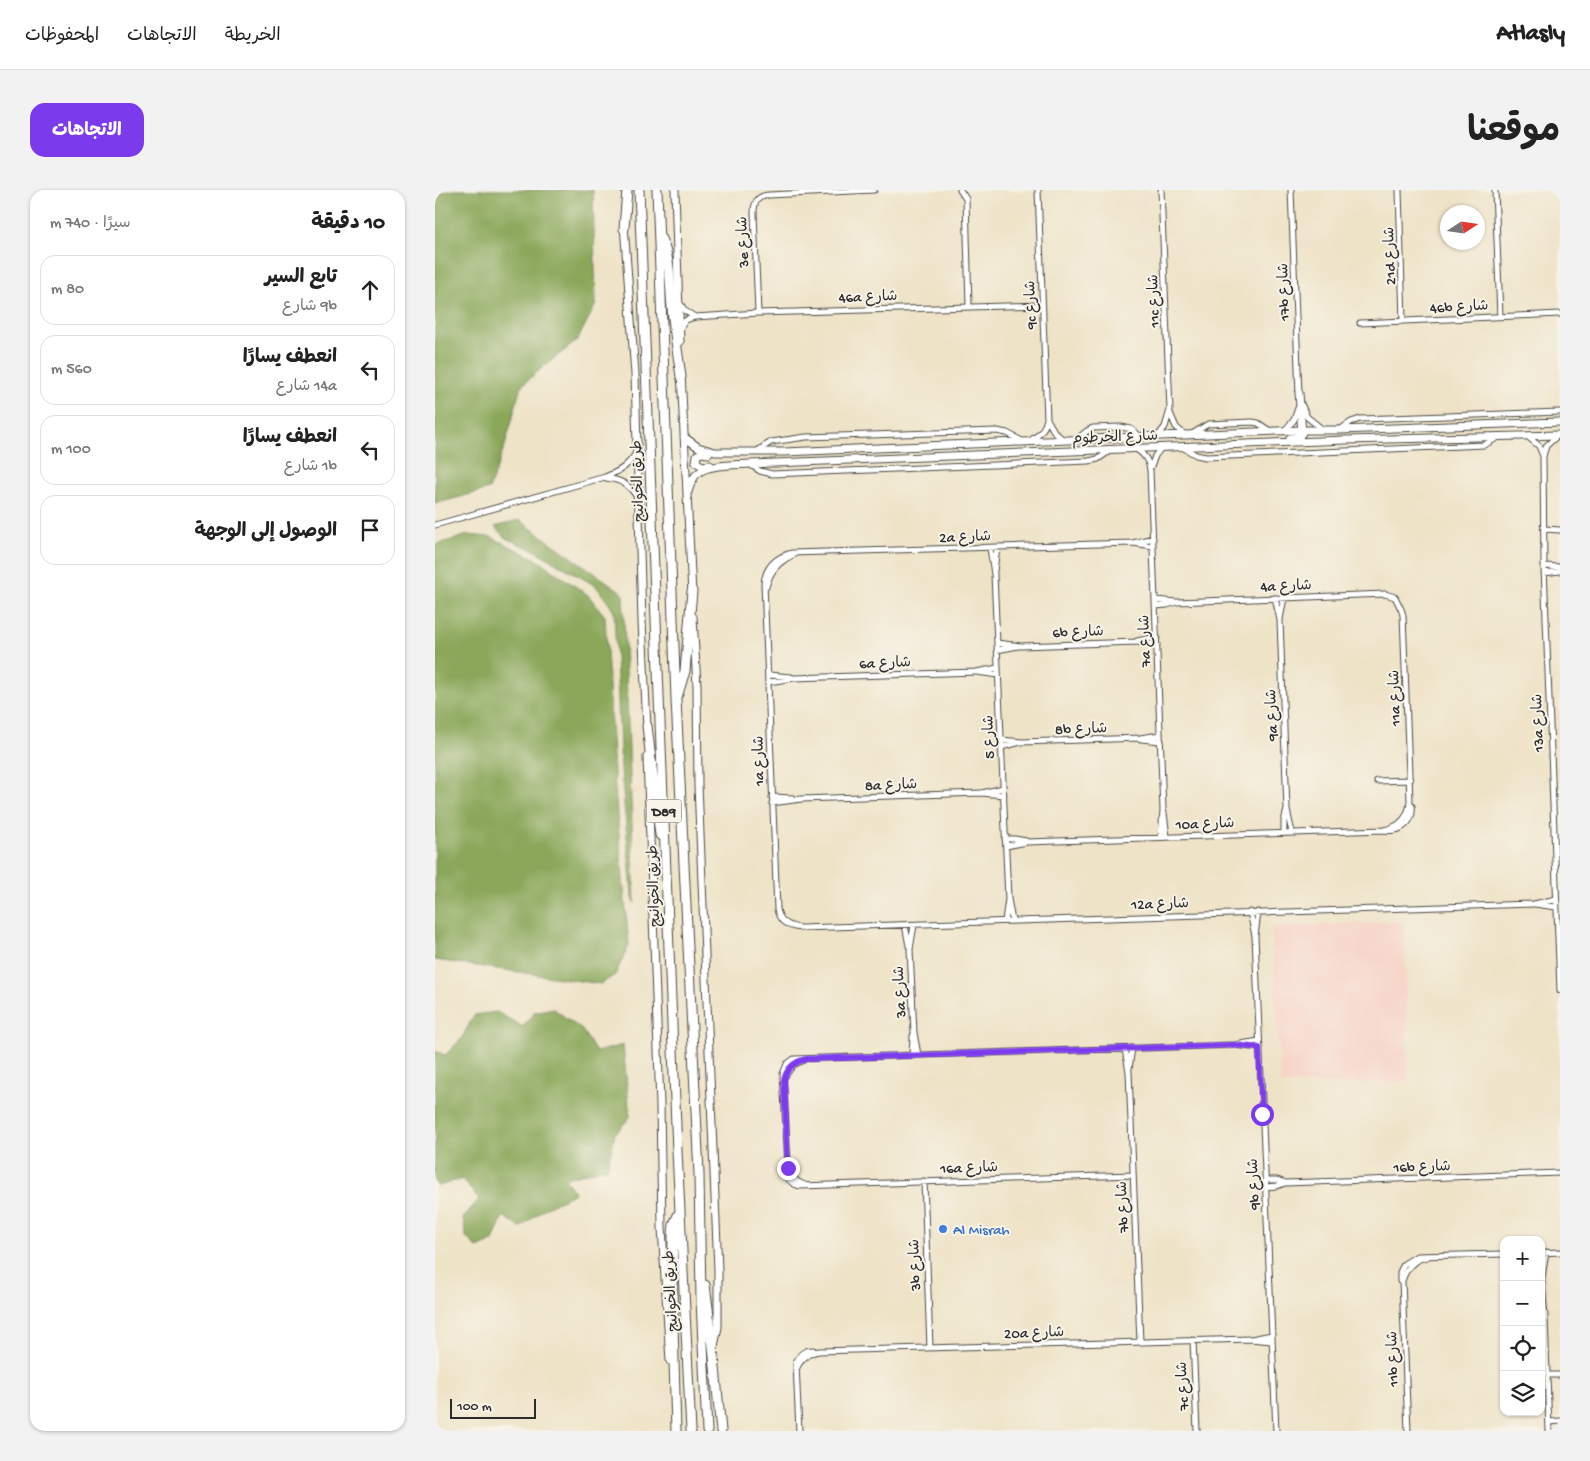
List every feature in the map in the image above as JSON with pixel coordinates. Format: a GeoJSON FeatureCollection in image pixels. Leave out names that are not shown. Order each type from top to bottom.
{"type":"FeatureCollection","features":[{"type":"Feature","properties":{"kind":"highway"},"geometry":{"type":"LineString","coordinates":[[624,229],[627,190]]}},
{"type":"Feature","properties":{"kind":"highway","name":"طريق الخوانيج"},"geometry":{"type":"LineString","coordinates":[[639,190],[665,873],[691,1431]]}},
{"type":"Feature","properties":{"kind":"highway","name":"طريق الخوانيج"},"geometry":{"type":"LineString","coordinates":[[657,190],[676,699],[698,1164],[707,1431]]}},
{"type":"Feature","properties":{"kind":"highway"},"geometry":{"type":"LineString","coordinates":[[659,234],[666,252],[681,377]]}},
{"type":"Feature","properties":{"kind":"highway"},"geometry":{"type":"LineString","coordinates":[[676,699],[685,671],[692,591]]}},
{"type":"Feature","properties":{"kind":"highway"},"geometry":{"type":"LineString","coordinates":[[647,726],[665,873]]}},
{"type":"Feature","properties":{"kind":"highway"},"geometry":{"type":"LineString","coordinates":[[676,1431],[672,1289],[673,1234],[680,1210]]}},
{"type":"Feature","properties":{"kind":"highway"},"geometry":{"type":"LineString","coordinates":[[700,1258],[707,1296],[721,1431]]}},
{"type":"Feature","properties":{"kind":"street"},"geometry":{"type":"LineString","coordinates":[[622,190],[634,353],[660,1104],[662,1227],[671,1368],[674,1383]]}},
{"type":"Feature","properties":{"kind":"street"},"geometry":{"type":"LineString","coordinates":[[675,190],[681,377],[697,686],[698,786],[717,1235],[718,1327],[713,1346]]}},
{"type":"Feature","properties":{"kind":"street","name":"3e شارع"},"geometry":{"type":"LineString","coordinates":[[757,313],[754,213],[757,199],[769,195],[874,190]]}},
{"type":"Feature","properties":{"kind":"street"},"geometry":{"type":"LineString","coordinates":[[960,190],[964,195],[966,204],[969,306]]}},
{"type":"Feature","properties":{"kind":"street","name":"9c شارع"},"geometry":{"type":"LineString","coordinates":[[1038,190],[1047,418]]}},
{"type":"Feature","properties":{"kind":"street","name":"11c شارع"},"geometry":{"type":"LineString","coordinates":[[1161,190],[1170,410],[1176,427],[1188,435]]}},
{"type":"Feature","properties":{"kind":"street","name":"17b شارع"},"geometry":{"type":"LineString","coordinates":[[1284,431],[1296,416],[1299,393],[1291,190]]}},
{"type":"Feature","properties":{"kind":"street","name":"21d شارع"},"geometry":{"type":"LineString","coordinates":[[1399,190],[1403,321]]}},
{"type":"Feature","properties":{"kind":"street"},"geometry":{"type":"LineString","coordinates":[[1495,190],[1500,316]]}},
{"type":"Feature","properties":{"kind":"street"},"geometry":{"type":"LineString","coordinates":[[678,297],[685,311],[695,317]]}},
{"type":"Feature","properties":{"kind":"street","name":"46a شارع"},"geometry":{"type":"LineString","coordinates":[[695,317],[757,313],[1042,305]]}},
{"type":"Feature","properties":{"kind":"street","name":"46b شارع"},"geometry":{"type":"LineString","coordinates":[[1360,323],[1560,314]]}},
{"type":"Feature","properties":{"kind":"street"},"geometry":{"type":"LineString","coordinates":[[679,329],[683,322],[695,317]]}},
{"type":"Feature","properties":{"kind":"street"},"geometry":{"type":"LineString","coordinates":[[1230,444],[1241,441],[1297,438],[1301,435],[1299,393]]}},
{"type":"Feature","properties":{"kind":"street","name":"17b شارع"},"geometry":{"type":"LineString","coordinates":[[1299,393],[1307,417],[1324,431]]}},
{"type":"Feature","properties":{"kind":"street","name":"11c شارع"},"geometry":{"type":"LineString","coordinates":[[1158,436],[1165,427],[1170,410]]}},
{"type":"Feature","properties":{"kind":"street"},"geometry":{"type":"LineString","coordinates":[[1339,430],[1351,422],[1360,419],[1560,412]]}},
{"type":"Feature","properties":{"kind":"street"},"geometry":{"type":"LineString","coordinates":[[1047,418],[1055,433],[1064,440]]}},
{"type":"Feature","properties":{"kind":"street"},"geometry":{"type":"LineString","coordinates":[[756,452],[771,442],[806,437],[997,431],[1026,441],[1040,434],[1047,418]]}},
{"type":"Feature","properties":{"kind":"street","name":"شارع الخرطوم"},"geometry":{"type":"LineString","coordinates":[[684,437],[705,450],[756,452],[1301,430],[1324,431],[1560,422]]}},
{"type":"Feature","properties":{"kind":"street"},"geometry":{"type":"LineString","coordinates":[[1543,456],[1547,446],[1559,435]]}},
{"type":"Feature","properties":{"kind":"street","name":"شارع الخرطوم"},"geometry":{"type":"LineString","coordinates":[[687,495],[693,479],[699,472],[716,466],[1230,444],[1559,435]]}},
{"type":"Feature","properties":{"kind":"street"},"geometry":{"type":"LineString","coordinates":[[1526,436],[1539,446],[1543,456]]}},
{"type":"Feature","properties":{"kind":"street"},"geometry":{"type":"LineString","coordinates":[[1182,447],[1196,455],[1206,457],[1484,445],[1500,437]]}},
{"type":"Feature","properties":{"kind":"street"},"geometry":{"type":"LineString","coordinates":[[936,457],[936,453],[939,450],[963,444]]}},
{"type":"Feature","properties":{"kind":"street","name":"7a شارع"},"geometry":{"type":"LineString","coordinates":[[1161,448],[1155,456],[1150,470],[1164,837]]}},
{"type":"Feature","properties":{"kind":"street"},"geometry":{"type":"LineString","coordinates":[[1135,449],[1144,455],[1150,470]]}},
{"type":"Feature","properties":{"kind":"street"},"geometry":{"type":"LineString","coordinates":[[749,464],[760,471],[773,474],[1089,461],[1098,459],[1111,450]]}},
{"type":"Feature","properties":{"kind":"street"},"geometry":{"type":"LineString","coordinates":[[435,525],[605,478],[625,468],[637,451]]}},
{"type":"Feature","properties":{"kind":"street"},"geometry":{"type":"LineString","coordinates":[[724,466],[717,464],[702,466],[697,464],[695,460],[699,454],[716,455],[725,452]]}},
{"type":"Feature","properties":{"kind":"street","name":"13a شارع"},"geometry":{"type":"LineString","coordinates":[[1543,456],[1544,573],[1560,990]]}},
{"type":"Feature","properties":{"kind":"street"},"geometry":{"type":"LineString","coordinates":[[605,478],[624,482],[633,490],[639,500]]}},
{"type":"Feature","properties":{"kind":"street"},"geometry":{"type":"LineString","coordinates":[[1544,529],[1560,530]]}},
{"type":"Feature","properties":{"kind":"street","name":"2a شارع"},"geometry":{"type":"LineString","coordinates":[[1133,543],[1153,538]]}},
{"type":"Feature","properties":{"kind":"street","name":"2a شارع"},"geometry":{"type":"LineString","coordinates":[[772,568],[781,556],[792,553],[1133,543],[1153,546]]}},
{"type":"Feature","properties":{"kind":"street","name":"شارع 5"},"geometry":{"type":"LineString","coordinates":[[990,548],[994,574],[1008,899],[1012,921]]}},
{"type":"Feature","properties":{"kind":"street","name":"شارع 5"},"geometry":{"type":"LineString","coordinates":[[994,574],[997,548]]}},
{"type":"Feature","properties":{"kind":"street"},"geometry":{"type":"LineString","coordinates":[[1544,566],[1560,567]]}},
{"type":"Feature","properties":{"kind":"street","name":"1a شارع"},"geometry":{"type":"LineString","coordinates":[[772,568],[765,578],[772,800],[777,910],[780,919],[787,925]]}},
{"type":"Feature","properties":{"kind":"street"},"geometry":{"type":"LineString","coordinates":[[1544,573],[1560,571]]}},
{"type":"Feature","properties":{"kind":"street","name":"4a شارع"},"geometry":{"type":"LineString","coordinates":[[1155,603],[1385,594],[1395,597]]}},
{"type":"Feature","properties":{"kind":"street","name":"11a شارع"},"geometry":{"type":"LineString","coordinates":[[1395,597],[1403,615],[1411,801],[1403,824]]}},
{"type":"Feature","properties":{"kind":"street","name":"9a شارع"},"geometry":{"type":"LineString","coordinates":[[1275,598],[1279,620],[1287,810],[1292,833]]}},
{"type":"Feature","properties":{"kind":"street","name":"9a شارع"},"geometry":{"type":"LineString","coordinates":[[1279,620],[1284,598]]}},
{"type":"Feature","properties":{"kind":"street","name":"6b شارع"},"geometry":{"type":"LineString","coordinates":[[1137,642],[1157,637]]}},
{"type":"Feature","properties":{"kind":"street","name":"6b شارع"},"geometry":{"type":"LineString","coordinates":[[997,650],[1021,646],[1137,642],[1157,645]]}},
{"type":"Feature","properties":{"kind":"street","name":"6b شارع"},"geometry":{"type":"LineString","coordinates":[[997,643],[1021,646]]}},
{"type":"Feature","properties":{"kind":"street","name":"6a شارع"},"geometry":{"type":"LineString","coordinates":[[769,682],[794,678],[976,672],[998,668]]}},
{"type":"Feature","properties":{"kind":"street","name":"6a شارع"},"geometry":{"type":"LineString","coordinates":[[976,672],[998,675]]}},
{"type":"Feature","properties":{"kind":"street","name":"6a شارع"},"geometry":{"type":"LineString","coordinates":[[769,675],[794,678]]}},
{"type":"Feature","properties":{"kind":"street","name":"8b شارع"},"geometry":{"type":"LineString","coordinates":[[1001,740],[1022,742],[1140,738],[1160,734]]}},
{"type":"Feature","properties":{"kind":"street","name":"8b شارع"},"geometry":{"type":"LineString","coordinates":[[1140,738],[1161,742]]}},
{"type":"Feature","properties":{"kind":"street","name":"8b شارع"},"geometry":{"type":"LineString","coordinates":[[1001,747],[1022,742]]}},
{"type":"Feature","properties":{"kind":"street"},"geometry":{"type":"LineString","coordinates":[[1377,782],[1410,780]]}},
{"type":"Feature","properties":{"kind":"street","name":"8a شارع"},"geometry":{"type":"LineString","coordinates":[[772,800],[981,793],[1003,788]]}},
{"type":"Feature","properties":{"kind":"street","name":"8a شارع"},"geometry":{"type":"LineString","coordinates":[[981,793],[1003,795]]}},
{"type":"Feature","properties":{"kind":"street","name":"9a شارع"},"geometry":{"type":"LineString","coordinates":[[1285,833],[1284,821],[1287,810]]}},
{"type":"Feature","properties":{"kind":"street"},"geometry":{"type":"LineString","coordinates":[[1553,818],[1560,815]]}},
{"type":"Feature","properties":{"kind":"street"},"geometry":{"type":"LineString","coordinates":[[1553,818],[1560,821]]}},
{"type":"Feature","properties":{"kind":"street","name":"10a شارع"},"geometry":{"type":"LineString","coordinates":[[1006,846],[1027,842],[1384,830],[1403,824]]}},
{"type":"Feature","properties":{"kind":"street","name":"10a شارع"},"geometry":{"type":"LineString","coordinates":[[1005,839],[1027,842]]}},
{"type":"Feature","properties":{"kind":"street","name":"شارع 5"},"geometry":{"type":"LineString","coordinates":[[1005,921],[1008,899]]}},
{"type":"Feature","properties":{"kind":"street","name":"12a شارع"},"geometry":{"type":"LineString","coordinates":[[1534,904],[1556,899]]}},
{"type":"Feature","properties":{"kind":"street","name":"12a شارع"},"geometry":{"type":"LineString","coordinates":[[787,925],[801,928],[1534,904],[1556,907]]}},
{"type":"Feature","properties":{"kind":"street","name":"9b شارع"},"geometry":{"type":"LineString","coordinates":[[1250,912],[1255,936]]}},
{"type":"Feature","properties":{"kind":"street","name":"9b شارع"},"geometry":{"type":"LineString","coordinates":[[1258,912],[1255,936],[1276,1431]]}},
{"type":"Feature","properties":{"kind":"street","name":"3a شارع"},"geometry":{"type":"LineString","coordinates":[[910,949],[914,924]]}},
{"type":"Feature","properties":{"kind":"street","name":"3a شارع"},"geometry":{"type":"LineString","coordinates":[[905,925],[910,949],[914,1033],[918,1055]]}},
{"type":"Feature","properties":{"kind":"street","name":"3a شارع"},"geometry":{"type":"LineString","coordinates":[[911,1056],[914,1033]]}},
{"type":"Feature","properties":{"kind":"street"},"geometry":{"type":"LineString","coordinates":[[911,1056],[1235,1045],[1259,1041]]}},
{"type":"Feature","properties":{"kind":"street"},"geometry":{"type":"LineString","coordinates":[[1235,1045],[1259,1048]]}},
{"type":"Feature","properties":{"kind":"street","name":"7b شارع"},"geometry":{"type":"LineString","coordinates":[[1125,1048],[1129,1072],[1140,1342]]}},
{"type":"Feature","properties":{"kind":"street","name":"7b شارع"},"geometry":{"type":"LineString","coordinates":[[1129,1072],[1133,1048]]}},
{"type":"Feature","properties":{"kind":"street","name":"16a شارع"},"geometry":{"type":"LineString","coordinates":[[911,1056],[797,1058],[788,1066],[784,1080],[787,1164],[791,1179],[797,1185],[1133,1175]]}},
{"type":"Feature","properties":{"kind":"street","name":"16b شارع"},"geometry":{"type":"LineString","coordinates":[[1265,1187],[1286,1183],[1560,1173]]}},
{"type":"Feature","properties":{"kind":"street","name":"16b شارع"},"geometry":{"type":"LineString","coordinates":[[1265,1180],[1277,1180],[1286,1183]]}},
{"type":"Feature","properties":{"kind":"street","name":"3b شارع"},"geometry":{"type":"LineString","coordinates":[[924,1182],[930,1348]]}},
{"type":"Feature","properties":{"kind":"street"},"geometry":{"type":"LineString","coordinates":[[1545,1252],[1560,1252]]}},
{"type":"Feature","properties":{"kind":"street","name":"11b شارع"},"geometry":{"type":"LineString","coordinates":[[1408,1431],[1401,1272],[1406,1265],[1427,1257],[1500,1254]]}},
{"type":"Feature","properties":{"kind":"street"},"geometry":{"type":"LineString","coordinates":[[1542,1281],[1549,1431]]}},
{"type":"Feature","properties":{"kind":"street","name":"20a شارع"},"geometry":{"type":"LineString","coordinates":[[799,1431],[797,1360],[802,1356],[819,1351],[1272,1338]]}},
{"type":"Feature","properties":{"kind":"street","name":"7c شارع"},"geometry":{"type":"LineString","coordinates":[[1193,1340],[1197,1431]]}},
{"type":"Feature","properties":{"kind":"street"},"geometry":{"type":"LineString","coordinates":[[1547,1375],[1560,1375]]}},
{"type":"Feature","properties":{"kind":"street"},"geometry":{"type":"LineString","coordinates":[[1549,1422],[1560,1421]]}},
{"type":"Feature","properties":{"kind":"shaded area"},"geometry":{"type":"Polygon","coordinates":[[[1404,921],[1408,1082],[1281,1084],[1271,927],[1404,921]]]}},
{"type":"Feature","properties":{"kind":"green space"},"geometry":{"type":"Polygon","coordinates":[[[452,190],[593,190],[596,304],[577,341],[521,386],[505,446],[489,489],[435,504],[435,194],[452,190]]]}},
{"type":"Feature","properties":{"kind":"green space"},"geometry":{"type":"Polygon","coordinates":[[[519,520],[623,593],[635,903],[632,893],[621,770],[614,611],[596,586],[532,549],[505,538],[495,527],[519,520]]]}},
{"type":"Feature","properties":{"kind":"green space"},"geometry":{"type":"Polygon","coordinates":[[[468,535],[491,537],[536,559],[588,595],[605,616],[615,790],[629,946],[615,975],[601,984],[435,960],[435,545],[468,535]]]}},
{"type":"Feature","properties":{"kind":"green space"},"geometry":{"type":"Polygon","coordinates":[[[553,1008],[582,1030],[596,1052],[623,1045],[630,1117],[615,1134],[607,1168],[565,1178],[575,1193],[545,1208],[520,1228],[503,1216],[493,1241],[477,1248],[466,1237],[463,1218],[479,1199],[462,1179],[438,1186],[435,1183],[435,1051],[445,1055],[462,1038],[474,1015],[497,1012],[523,1027],[534,1012],[553,1008]]]}},
{"type":"Feature","properties":{"kind":"place","name":"Al Misrah"},"geometry":{"type":"Point","coordinates":[943,1229]}},
{"type":"Feature","properties":{"kind":"route"},"geometry":{"type":"LineString","coordinates":[[788,1168],[784,1080],[786,1073],[793,1064],[806,1059],[1235,1045],[1259,1048],[1262,1114]]}}]}
